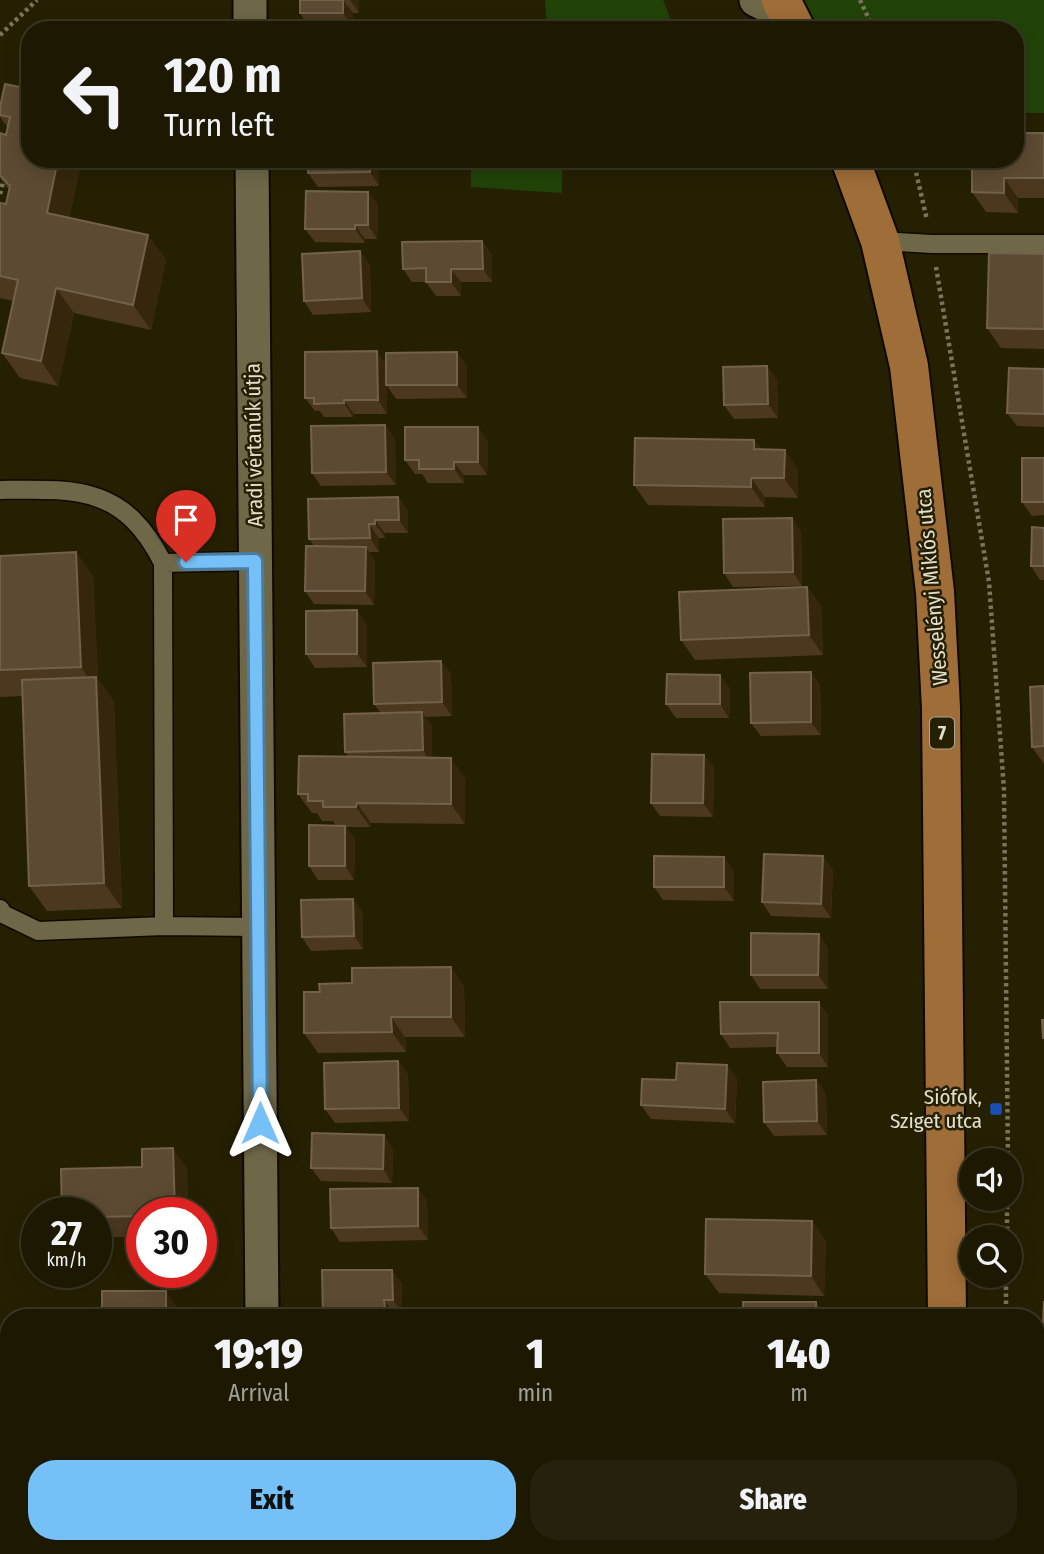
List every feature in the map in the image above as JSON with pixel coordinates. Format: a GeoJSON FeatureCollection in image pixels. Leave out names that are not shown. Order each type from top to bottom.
{"type":"FeatureCollection","features":[{"type":"Feature","properties":{"kind":"main road","name":"Wesselényi Miklós utca"},"geometry":{"type":"LineString","coordinates":[[853,168],[880,241],[909,366],[935,592],[941,708],[947,1309]]}},
{"type":"Feature","properties":{"kind":"street"},"geometry":{"type":"LineString","coordinates":[[250,0],[250,21]]}},
{"type":"Feature","properties":{"kind":"street"},"geometry":{"type":"LineString","coordinates":[[756,0],[789,16]]}},
{"type":"Feature","properties":{"kind":"street","name":"Aradi vértanúk útja"},"geometry":{"type":"LineString","coordinates":[[251,168],[262,1309]]}},
{"type":"Feature","properties":{"kind":"lane"},"geometry":{"type":"LineString","coordinates":[[880,241],[1044,244]]}},
{"type":"Feature","properties":{"kind":"lane"},"geometry":{"type":"LineString","coordinates":[[0,490],[69,489],[104,499],[125,512],[143,531],[152,541],[163,563],[164,926]]}},
{"type":"Feature","properties":{"kind":"lane"},"geometry":{"type":"LineString","coordinates":[[163,563],[255,561]]}},
{"type":"Feature","properties":{"kind":"lane"},"geometry":{"type":"LineString","coordinates":[[0,909],[3,914],[38,931],[164,926],[259,927]]}},
{"type":"Feature","properties":{"kind":"path"},"geometry":{"type":"LineString","coordinates":[[0,35],[37,0]]}},
{"type":"Feature","properties":{"kind":"path"},"geometry":{"type":"LineString","coordinates":[[860,0],[870,21]]}},
{"type":"Feature","properties":{"kind":"path"},"geometry":{"type":"LineString","coordinates":[[0,194],[6,168]]}},
{"type":"Feature","properties":{"kind":"path"},"geometry":{"type":"LineString","coordinates":[[915,168],[932,244],[989,582],[1004,790],[1007,1148]]}},
{"type":"Feature","properties":{"kind":"path"},"geometry":{"type":"LineString","coordinates":[[1006,1288],[1006,1309]]}},
{"type":"Feature","properties":{"kind":"green space"},"geometry":{"type":"Polygon","coordinates":[[[545,0],[663,0],[671,21],[546,21],[545,0]]]}},
{"type":"Feature","properties":{"kind":"green space"},"geometry":{"type":"Polygon","coordinates":[[[803,0],[1044,0],[1044,113],[1024,113],[1024,21],[814,21],[803,0]]]}},
{"type":"Feature","properties":{"kind":"green space"},"geometry":{"type":"Polygon","coordinates":[[[471,168],[562,168],[562,193],[471,187],[471,168]]]}},
{"type":"Feature","properties":{"kind":"building"},"geometry":{"type":"Polygon","coordinates":[[[300,0],[343,0],[343,13],[300,13],[300,0]]]}},
{"type":"Feature","properties":{"kind":"building"},"geometry":{"type":"Polygon","coordinates":[[[5,84],[21,87],[21,168],[56,168],[47,213],[148,235],[133,305],[56,288],[41,361],[2,353],[18,280],[0,276],[0,203],[6,204],[10,186],[0,175],[0,133],[6,135],[10,117],[0,115],[5,84]]]}},
{"type":"Feature","properties":{"kind":"building"},"geometry":{"type":"Polygon","coordinates":[[[1024,133],[1044,133],[1044,178],[1004,178],[1004,193],[972,192],[972,168],[1024,168],[1024,133]]]}},
{"type":"Feature","properties":{"kind":"building"},"geometry":{"type":"Polygon","coordinates":[[[308,168],[370,168],[370,172],[308,173],[308,168]]]}},
{"type":"Feature","properties":{"kind":"building"},"geometry":{"type":"Polygon","coordinates":[[[306,191],[368,192],[368,225],[355,225],[355,229],[305,229],[306,191]]]}},
{"type":"Feature","properties":{"kind":"building"},"geometry":{"type":"Polygon","coordinates":[[[482,241],[483,269],[451,269],[451,282],[426,282],[426,268],[403,269],[402,242],[482,241]]]}},
{"type":"Feature","properties":{"kind":"building"},"geometry":{"type":"Polygon","coordinates":[[[360,251],[362,298],[304,301],[302,254],[360,251]]]}},
{"type":"Feature","properties":{"kind":"building"},"geometry":{"type":"Polygon","coordinates":[[[989,253],[1044,254],[1044,329],[987,328],[989,253]]]}},
{"type":"Feature","properties":{"kind":"building"},"geometry":{"type":"Polygon","coordinates":[[[377,351],[378,400],[344,400],[344,403],[314,404],[314,398],[305,398],[305,352],[377,351]]]}},
{"type":"Feature","properties":{"kind":"building"},"geometry":{"type":"Polygon","coordinates":[[[457,352],[457,385],[386,385],[386,353],[457,352]]]}},
{"type":"Feature","properties":{"kind":"building"},"geometry":{"type":"Polygon","coordinates":[[[767,366],[768,404],[724,405],[723,367],[767,366]]]}},
{"type":"Feature","properties":{"kind":"building"},"geometry":{"type":"Polygon","coordinates":[[[1009,368],[1044,369],[1044,414],[1007,413],[1009,368]]]}},
{"type":"Feature","properties":{"kind":"building"},"geometry":{"type":"Polygon","coordinates":[[[385,425],[386,472],[312,473],[311,426],[385,425]]]}},
{"type":"Feature","properties":{"kind":"building"},"geometry":{"type":"Polygon","coordinates":[[[405,427],[478,427],[478,462],[454,462],[454,469],[419,469],[419,460],[405,460],[405,427]]]}},
{"type":"Feature","properties":{"kind":"building"},"geometry":{"type":"Polygon","coordinates":[[[635,438],[754,440],[754,449],[785,450],[784,478],[751,478],[751,487],[634,485],[635,438]]]}},
{"type":"Feature","properties":{"kind":"building"},"geometry":{"type":"Polygon","coordinates":[[[1022,458],[1044,458],[1044,502],[1022,502],[1022,458]]]}},
{"type":"Feature","properties":{"kind":"building"},"geometry":{"type":"Polygon","coordinates":[[[398,497],[399,520],[375,520],[375,524],[369,524],[370,538],[309,539],[308,499],[398,497]]]}},
{"type":"Feature","properties":{"kind":"building"},"geometry":{"type":"Polygon","coordinates":[[[792,518],[793,572],[724,573],[723,519],[792,518]]]}},
{"type":"Feature","properties":{"kind":"building"},"geometry":{"type":"Polygon","coordinates":[[[1032,527],[1044,528],[1044,566],[1031,566],[1032,527]]]}},
{"type":"Feature","properties":{"kind":"building"},"geometry":{"type":"Polygon","coordinates":[[[306,546],[366,547],[365,591],[305,591],[306,546]]]}},
{"type":"Feature","properties":{"kind":"building"},"geometry":{"type":"Polygon","coordinates":[[[76,552],[81,667],[0,670],[0,556],[76,552]]]}},
{"type":"Feature","properties":{"kind":"building"},"geometry":{"type":"Polygon","coordinates":[[[807,587],[809,635],[681,640],[679,592],[807,587]]]}},
{"type":"Feature","properties":{"kind":"building"},"geometry":{"type":"Polygon","coordinates":[[[357,610],[357,654],[306,654],[306,611],[357,610]]]}},
{"type":"Feature","properties":{"kind":"building"},"geometry":{"type":"Polygon","coordinates":[[[441,661],[442,702],[374,704],[373,663],[441,661]]]}},
{"type":"Feature","properties":{"kind":"building"},"geometry":{"type":"Polygon","coordinates":[[[811,672],[811,722],[751,723],[750,673],[811,672]]]}},
{"type":"Feature","properties":{"kind":"building"},"geometry":{"type":"Polygon","coordinates":[[[667,674],[720,675],[720,704],[666,704],[667,674]]]}},
{"type":"Feature","properties":{"kind":"building"},"geometry":{"type":"Polygon","coordinates":[[[96,677],[104,883],[29,886],[22,680],[96,677]]]}},
{"type":"Feature","properties":{"kind":"building"},"geometry":{"type":"Polygon","coordinates":[[[1044,686],[1044,746],[1032,747],[1030,687],[1044,686]]]}},
{"type":"Feature","properties":{"kind":"building"},"geometry":{"type":"Polygon","coordinates":[[[422,712],[423,750],[345,752],[344,714],[422,712]]]}},
{"type":"Feature","properties":{"kind":"building"},"geometry":{"type":"Polygon","coordinates":[[[652,754],[704,755],[703,803],[651,803],[652,754]]]}},
{"type":"Feature","properties":{"kind":"building"},"geometry":{"type":"Polygon","coordinates":[[[299,756],[451,758],[451,804],[357,803],[356,807],[323,807],[323,801],[308,801],[308,794],[298,794],[299,756]]]}},
{"type":"Feature","properties":{"kind":"building"},"geometry":{"type":"Polygon","coordinates":[[[309,825],[345,826],[345,866],[309,866],[309,825]]]}},
{"type":"Feature","properties":{"kind":"building"},"geometry":{"type":"Polygon","coordinates":[[[764,854],[823,856],[821,904],[762,902],[764,854]]]}},
{"type":"Feature","properties":{"kind":"building"},"geometry":{"type":"Polygon","coordinates":[[[654,856],[724,857],[724,887],[654,887],[654,856]]]}},
{"type":"Feature","properties":{"kind":"building"},"geometry":{"type":"Polygon","coordinates":[[[353,899],[354,936],[302,937],[301,900],[353,899]]]}},
{"type":"Feature","properties":{"kind":"building"},"geometry":{"type":"Polygon","coordinates":[[[751,933],[819,934],[818,975],[751,975],[751,933]]]}},
{"type":"Feature","properties":{"kind":"building"},"geometry":{"type":"Polygon","coordinates":[[[451,967],[451,1017],[391,1017],[392,1032],[304,1033],[304,992],[320,992],[319,984],[352,983],[352,968],[451,967]]]}},
{"type":"Feature","properties":{"kind":"building"},"geometry":{"type":"Polygon","coordinates":[[[720,1002],[819,1002],[819,1053],[777,1053],[778,1033],[721,1034],[720,1002]]]}},
{"type":"Feature","properties":{"kind":"building"},"geometry":{"type":"Polygon","coordinates":[[[398,1061],[399,1108],[325,1109],[324,1063],[398,1061]]]}},
{"type":"Feature","properties":{"kind":"building"},"geometry":{"type":"Polygon","coordinates":[[[677,1063],[727,1065],[725,1109],[641,1105],[642,1079],[676,1080],[677,1063]]]}},
{"type":"Feature","properties":{"kind":"building"},"geometry":{"type":"Polygon","coordinates":[[[816,1080],[817,1121],[764,1122],[763,1082],[816,1080]]]}},
{"type":"Feature","properties":{"kind":"building"},"geometry":{"type":"Polygon","coordinates":[[[312,1133],[384,1135],[383,1169],[311,1168],[312,1133]]]}},
{"type":"Feature","properties":{"kind":"building"},"geometry":{"type":"Polygon","coordinates":[[[173,1148],[175,1197],[126,1197],[126,1216],[112,1217],[112,1197],[62,1197],[61,1169],[142,1167],[142,1149],[173,1148]]]}},
{"type":"Feature","properties":{"kind":"building"},"geometry":{"type":"Polygon","coordinates":[[[418,1188],[418,1226],[331,1228],[330,1189],[418,1188]]]}},
{"type":"Feature","properties":{"kind":"building"},"geometry":{"type":"Polygon","coordinates":[[[706,1219],[812,1221],[811,1276],[705,1274],[706,1219]]]}},
{"type":"Feature","properties":{"kind":"building"},"geometry":{"type":"Polygon","coordinates":[[[322,1270],[392,1270],[393,1300],[384,1300],[385,1308],[323,1309],[322,1270]]]}},
{"type":"Feature","properties":{"kind":"building"},"geometry":{"type":"Polygon","coordinates":[[[102,1291],[166,1291],[166,1309],[102,1309],[102,1291]]]}},
{"type":"Feature","properties":{"kind":"building"},"geometry":{"type":"Polygon","coordinates":[[[743,1302],[816,1302],[816,1309],[743,1309],[743,1302]]]}},
{"type":"Feature","properties":{"kind":"place","name":"Siófok, Sziget utca"},"geometry":{"type":"Point","coordinates":[996,1109]}},
{"type":"Feature","properties":{"kind":"route"},"geometry":{"type":"LineString","coordinates":[[186,562],[255,561],[260,1123]]}}]}
